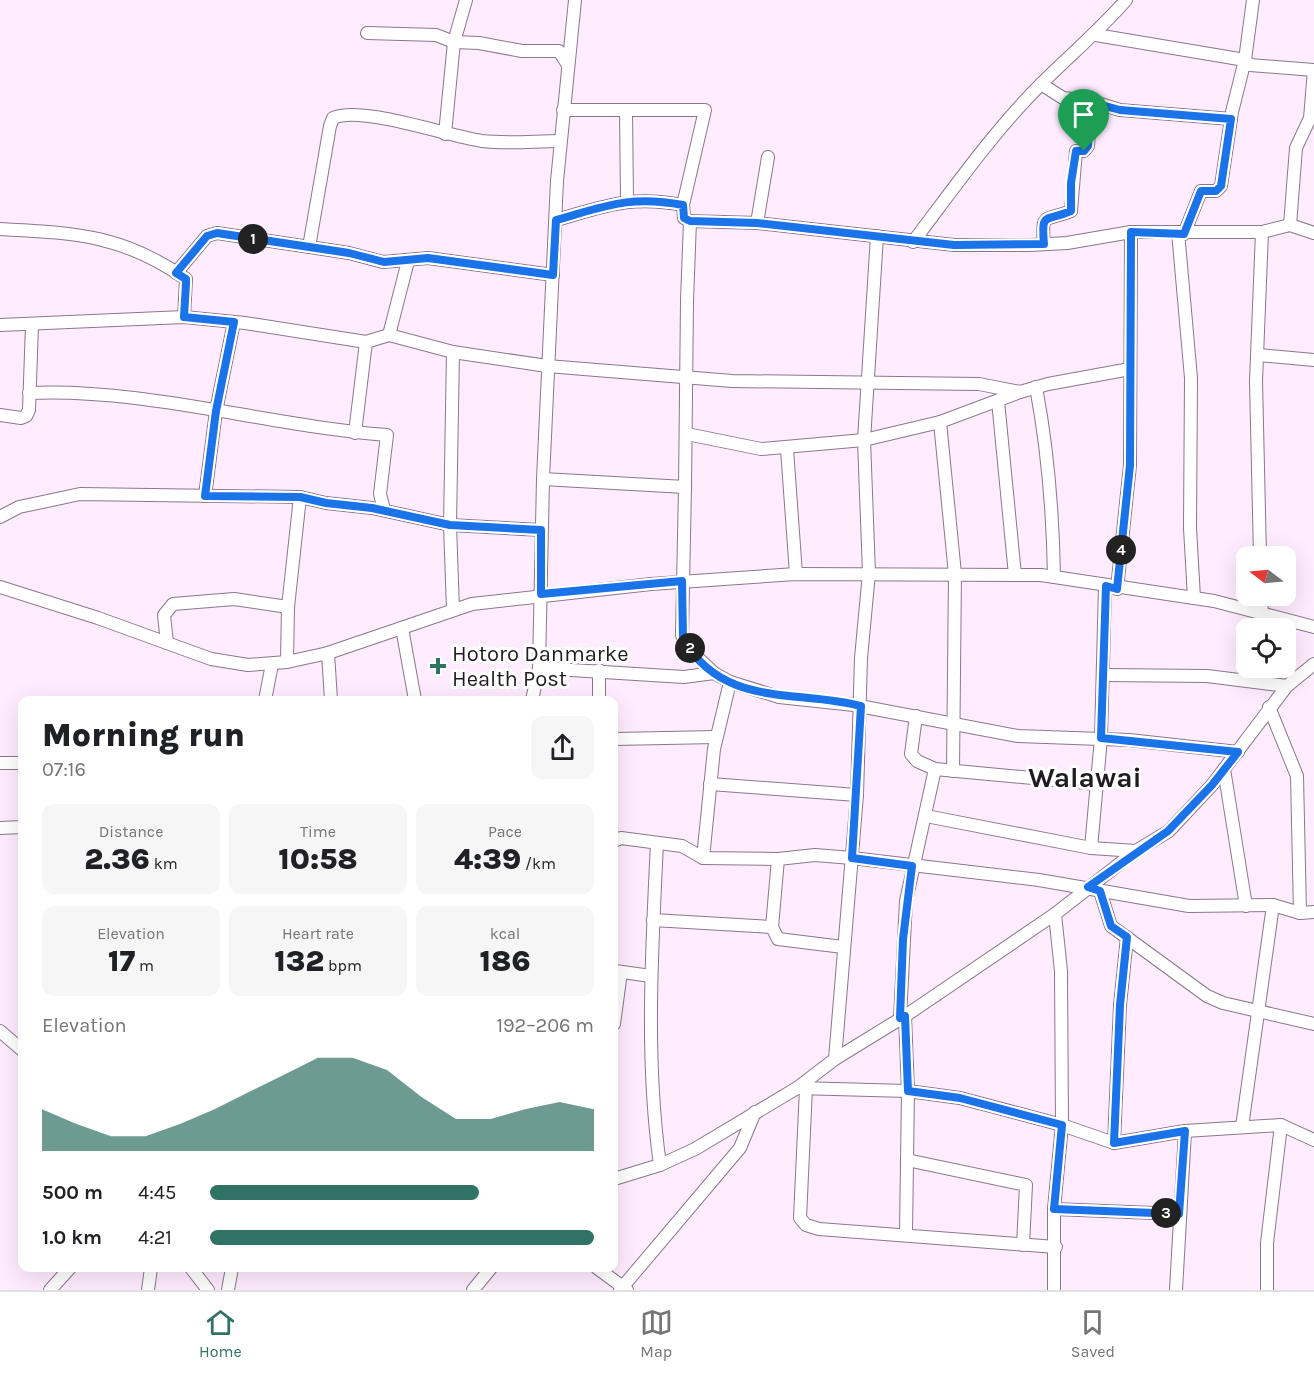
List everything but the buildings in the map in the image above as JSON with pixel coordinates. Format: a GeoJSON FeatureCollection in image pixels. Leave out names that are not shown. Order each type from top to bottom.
{"type":"FeatureCollection","features":[{"type":"Feature","properties":{"kind":"street"},"geometry":{"type":"LineString","coordinates":[[445,134],[454,42],[466,0]]}},
{"type":"Feature","properties":{"kind":"street"},"geometry":{"type":"LineString","coordinates":[[533,696],[539,668],[543,479],[560,141],[575,0]]}},
{"type":"Feature","properties":{"kind":"street"},"geometry":{"type":"LineString","coordinates":[[913,242],[983,149],[1041,84],[1096,34],[1126,0]]}},
{"type":"Feature","properties":{"kind":"street"},"geometry":{"type":"LineString","coordinates":[[1194,598],[1190,528],[1191,378],[1181,233],[1201,191],[1216,191],[1221,186],[1231,119],[1245,60],[1253,0]]}},
{"type":"Feature","properties":{"kind":"street"},"geometry":{"type":"LineString","coordinates":[[367,33],[436,35],[454,42],[479,43],[522,51],[559,51],[567,65]]}},
{"type":"Feature","properties":{"kind":"street"},"geometry":{"type":"LineString","coordinates":[[1096,34],[1245,60],[1250,65],[1314,70],[1310,118],[1296,148],[1290,225]]}},
{"type":"Feature","properties":{"kind":"street"},"geometry":{"type":"LineString","coordinates":[[1041,84],[1063,98],[1079,99],[1120,110],[1231,119]]}},
{"type":"Feature","properties":{"kind":"street"},"geometry":{"type":"LineString","coordinates":[[1044,244],[1041,230],[1043,223],[1049,217],[1071,211],[1071,183],[1076,151],[1084,151],[1088,146],[1090,113],[1082,106],[1079,99]]}},
{"type":"Feature","properties":{"kind":"street"},"geometry":{"type":"LineString","coordinates":[[563,110],[705,110],[683,205],[684,218],[690,221],[757,223],[913,242],[1044,244],[1131,232],[1262,232],[1290,225],[1314,233]]}},
{"type":"Feature","properties":{"kind":"street"},"geometry":{"type":"LineString","coordinates":[[626,110],[627,200]]}},
{"type":"Feature","properties":{"kind":"street"},"geometry":{"type":"LineString","coordinates":[[309,248],[333,118],[340,115],[378,117],[484,141],[560,141]]}},
{"type":"Feature","properties":{"kind":"street"},"geometry":{"type":"LineString","coordinates":[[757,223],[768,157]]}},
{"type":"Feature","properties":{"kind":"street"},"geometry":{"type":"LineString","coordinates":[[556,220],[627,200],[660,201],[683,205]]}},
{"type":"Feature","properties":{"kind":"street"},"geometry":{"type":"LineString","coordinates":[[690,221],[682,581],[683,639],[714,673],[730,682],[779,697],[861,706],[955,722],[1018,736],[1101,738],[1238,752]]}},
{"type":"Feature","properties":{"kind":"street"},"geometry":{"type":"LineString","coordinates":[[0,229],[85,235],[108,239],[186,279],[184,317]]}},
{"type":"Feature","properties":{"kind":"street"},"geometry":{"type":"LineString","coordinates":[[1091,848],[1111,587],[1130,465],[1131,232]]}},
{"type":"Feature","properties":{"kind":"street"},"geometry":{"type":"LineString","coordinates":[[1260,546],[1256,466],[1262,232]]}},
{"type":"Feature","properties":{"kind":"street"},"geometry":{"type":"LineString","coordinates":[[176,273],[207,236],[217,233],[349,253],[384,262],[428,258],[553,275]]}},
{"type":"Feature","properties":{"kind":"street"},"geometry":{"type":"LineString","coordinates":[[835,1059],[857,795],[861,658],[869,573],[864,440],[877,236]]}},
{"type":"Feature","properties":{"kind":"street"},"geometry":{"type":"LineString","coordinates":[[389,335],[408,261]]}},
{"type":"Feature","properties":{"kind":"street"},"geometry":{"type":"LineString","coordinates":[[0,325],[184,317],[234,322],[366,342],[389,335],[453,352],[548,366],[688,377],[979,384],[1020,393]]}},
{"type":"Feature","properties":{"kind":"street"},"geometry":{"type":"LineString","coordinates":[[205,496],[216,411],[234,322]]}},
{"type":"Feature","properties":{"kind":"street"},"geometry":{"type":"LineString","coordinates":[[0,416],[26,416],[32,325]]}},
{"type":"Feature","properties":{"kind":"street"},"geometry":{"type":"LineString","coordinates":[[355,433],[366,342]]}},
{"type":"Feature","properties":{"kind":"street"},"geometry":{"type":"LineString","coordinates":[[453,352],[450,525],[453,610]]}},
{"type":"Feature","properties":{"kind":"street"},"geometry":{"type":"LineString","coordinates":[[1258,356],[1314,360]]}},
{"type":"Feature","properties":{"kind":"street"},"geometry":{"type":"LineString","coordinates":[[687,434],[739,447],[788,448],[864,440],[940,422],[1036,387],[1130,369]]}},
{"type":"Feature","properties":{"kind":"street"},"geometry":{"type":"LineString","coordinates":[[1036,387],[1053,516],[1054,577]]}},
{"type":"Feature","properties":{"kind":"street"},"geometry":{"type":"LineString","coordinates":[[29,393],[76,391],[355,433],[387,435],[380,494],[384,510]]}},
{"type":"Feature","properties":{"kind":"street"},"geometry":{"type":"LineString","coordinates":[[998,401],[1014,575]]}},
{"type":"Feature","properties":{"kind":"street"},"geometry":{"type":"LineString","coordinates":[[940,422],[955,574],[953,771]]}},
{"type":"Feature","properties":{"kind":"street"},"geometry":{"type":"LineString","coordinates":[[788,448],[796,574]]}},
{"type":"Feature","properties":{"kind":"street"},"geometry":{"type":"LineString","coordinates":[[543,479],[685,487]]}},
{"type":"Feature","properties":{"kind":"street"},"geometry":{"type":"LineString","coordinates":[[0,517],[18,507],[80,494],[300,497],[326,503],[384,510],[450,525],[541,530]]}},
{"type":"Feature","properties":{"kind":"street"},"geometry":{"type":"LineString","coordinates":[[287,662],[288,608],[300,497]]}},
{"type":"Feature","properties":{"kind":"street"},"geometry":{"type":"LineString","coordinates":[[0,587],[228,663],[272,664],[328,653],[471,604],[541,594],[682,581],[796,574],[869,573],[1054,577],[1194,598],[1314,627]]}},
{"type":"Feature","properties":{"kind":"street"},"geometry":{"type":"LineString","coordinates":[[167,643],[164,615],[173,604],[234,599],[288,608]]}},
{"type":"Feature","properties":{"kind":"street"},"geometry":{"type":"LineString","coordinates":[[1262,606],[1262,614]]}},
{"type":"Feature","properties":{"kind":"street"},"geometry":{"type":"LineString","coordinates":[[402,628],[414,696]]}},
{"type":"Feature","properties":{"kind":"street"},"geometry":{"type":"LineString","coordinates":[[328,653],[331,696]]}},
{"type":"Feature","properties":{"kind":"street"},"geometry":{"type":"LineString","coordinates":[[266,696],[272,664]]}},
{"type":"Feature","properties":{"kind":"street"},"geometry":{"type":"LineString","coordinates":[[618,1178],[660,1165],[695,1149],[755,1112],[802,1088],[835,1059],[903,1017],[1094,889],[1136,851],[1168,831],[1238,752],[1269,707],[1287,686],[1314,664]]}},
{"type":"Feature","properties":{"kind":"street"},"geometry":{"type":"LineString","coordinates":[[539,668],[684,677],[714,673]]}},
{"type":"Feature","properties":{"kind":"street"},"geometry":{"type":"LineString","coordinates":[[599,670],[599,696]]}},
{"type":"Feature","properties":{"kind":"street"},"geometry":{"type":"LineString","coordinates":[[1103,675],[1207,676],[1287,686]]}},
{"type":"Feature","properties":{"kind":"street"},"geometry":{"type":"LineString","coordinates":[[703,858],[716,737],[730,682]]}},
{"type":"Feature","properties":{"kind":"street"},"geometry":{"type":"LineString","coordinates":[[1269,707],[1297,776],[1300,913]]}},
{"type":"Feature","properties":{"kind":"street"},"geometry":{"type":"LineString","coordinates":[[916,716],[911,754],[917,761],[935,769],[1097,784]]}},
{"type":"Feature","properties":{"kind":"street"},"geometry":{"type":"LineString","coordinates":[[618,739],[716,737]]}},
{"type":"Feature","properties":{"kind":"street"},"geometry":{"type":"LineString","coordinates":[[0,763],[18,763]]}},
{"type":"Feature","properties":{"kind":"street"},"geometry":{"type":"LineString","coordinates":[[906,1233],[908,1091],[903,1017],[903,939],[912,866],[926,816],[935,769]]}},
{"type":"Feature","properties":{"kind":"street"},"geometry":{"type":"LineString","coordinates":[[1224,769],[1246,906]]}},
{"type":"Feature","properties":{"kind":"street"},"geometry":{"type":"LineString","coordinates":[[710,784],[857,795]]}},
{"type":"Feature","properties":{"kind":"street"},"geometry":{"type":"LineString","coordinates":[[926,816],[1091,848],[1136,851]]}},
{"type":"Feature","properties":{"kind":"street"},"geometry":{"type":"LineString","coordinates":[[0,828],[18,827]]}},
{"type":"Feature","properties":{"kind":"street"},"geometry":{"type":"LineString","coordinates":[[618,839],[682,846],[703,858],[778,859],[815,855],[852,858],[1094,889],[1189,906],[1273,905],[1300,913],[1314,912]]}},
{"type":"Feature","properties":{"kind":"street"},"geometry":{"type":"LineString","coordinates":[[657,843],[651,976],[654,1120],[660,1165]]}},
{"type":"Feature","properties":{"kind":"street"},"geometry":{"type":"LineString","coordinates":[[778,859],[772,927],[778,939],[843,947]]}},
{"type":"Feature","properties":{"kind":"street"},"geometry":{"type":"LineString","coordinates":[[1094,889],[1111,926],[1207,996],[1256,1011],[1314,1024]]}},
{"type":"Feature","properties":{"kind":"street"},"geometry":{"type":"LineString","coordinates":[[1242,1127],[1256,1011],[1273,905]]}},
{"type":"Feature","properties":{"kind":"street"},"geometry":{"type":"LineString","coordinates":[[1054,1290],[1056,1247],[1054,1209],[1062,1125],[1061,971],[1055,914]]}},
{"type":"Feature","properties":{"kind":"street"},"geometry":{"type":"LineString","coordinates":[[653,920],[772,927]]}},
{"type":"Feature","properties":{"kind":"street"},"geometry":{"type":"LineString","coordinates":[[1114,1143],[1120,1005],[1127,937]]}},
{"type":"Feature","properties":{"kind":"street"},"geometry":{"type":"LineString","coordinates":[[618,971],[651,976]]}},
{"type":"Feature","properties":{"kind":"street"},"geometry":{"type":"LineString","coordinates":[[0,1031],[18,1047]]}},
{"type":"Feature","properties":{"kind":"street"},"geometry":{"type":"LineString","coordinates":[[802,1088],[908,1091],[960,1098],[1062,1125],[1114,1143],[1185,1131],[1281,1125],[1314,1140]]}},
{"type":"Feature","properties":{"kind":"street"},"geometry":{"type":"LineString","coordinates":[[802,1088],[800,1218],[806,1225],[819,1228],[906,1233],[946,1240],[1056,1247]]}},
{"type":"Feature","properties":{"kind":"street"},"geometry":{"type":"LineString","coordinates":[[602,1272],[624,1289],[740,1148],[755,1112]]}},
{"type":"Feature","properties":{"kind":"street"},"geometry":{"type":"LineString","coordinates":[[1266,1290],[1267,1243],[1281,1125]]}},
{"type":"Feature","properties":{"kind":"street"},"geometry":{"type":"LineString","coordinates":[[1176,1290],[1185,1131]]}},
{"type":"Feature","properties":{"kind":"street"},"geometry":{"type":"LineString","coordinates":[[907,1160],[1026,1185],[1023,1245]]}},
{"type":"Feature","properties":{"kind":"street"},"geometry":{"type":"LineString","coordinates":[[1054,1209],[1179,1214]]}},
{"type":"Feature","properties":{"kind":"street"},"geometry":{"type":"LineString","coordinates":[[50,1290],[66,1272]]}},
{"type":"Feature","properties":{"kind":"street"},"geometry":{"type":"LineString","coordinates":[[148,1290],[150,1272]]}},
{"type":"Feature","properties":{"kind":"street"},"geometry":{"type":"LineString","coordinates":[[193,1272],[208,1290]]}},
{"type":"Feature","properties":{"kind":"street"},"geometry":{"type":"LineString","coordinates":[[228,1290],[231,1272]]}},
{"type":"Feature","properties":{"kind":"place","name":"Hotoro Danmarke Health Post"},"geometry":{"type":"Point","coordinates":[438,666]}},
{"type":"Feature","properties":{"kind":"district","name":"Walawai"},"geometry":{"type":"Point","coordinates":[1085,777]}},
{"type":"Feature","properties":{"kind":"route"},"geometry":{"type":"LineString","coordinates":[[1079,99],[1120,110],[1167,112],[1231,119],[1221,186],[1216,191],[1201,191],[1184,234],[1131,232],[1130,465],[1117,589],[1106,586],[1101,738],[1238,752],[1212,785],[1168,831],[1136,851],[1088,887],[1100,891],[1111,926],[1127,937],[1120,1005],[1114,1143],[1185,1131],[1179,1214],[1054,1209],[1062,1125],[960,1098],[908,1091],[905,1016],[900,1018],[906,901],[912,866],[852,858],[861,706],[760,693],[730,682],[714,673],[683,639],[682,581],[541,594],[541,530],[450,525],[372,508],[326,503],[300,497],[205,496],[216,411],[234,322],[184,317],[186,279],[176,273],[207,236],[217,233],[349,253],[384,262],[428,258],[553,275],[556,220],[627,200],[660,201],[683,205],[684,218],[690,221],[757,223],[954,245],[1044,244],[1041,230],[1043,223],[1049,217],[1071,211],[1071,183],[1076,151],[1084,151],[1088,146],[1090,113],[1082,106],[1079,99]]}}]}
